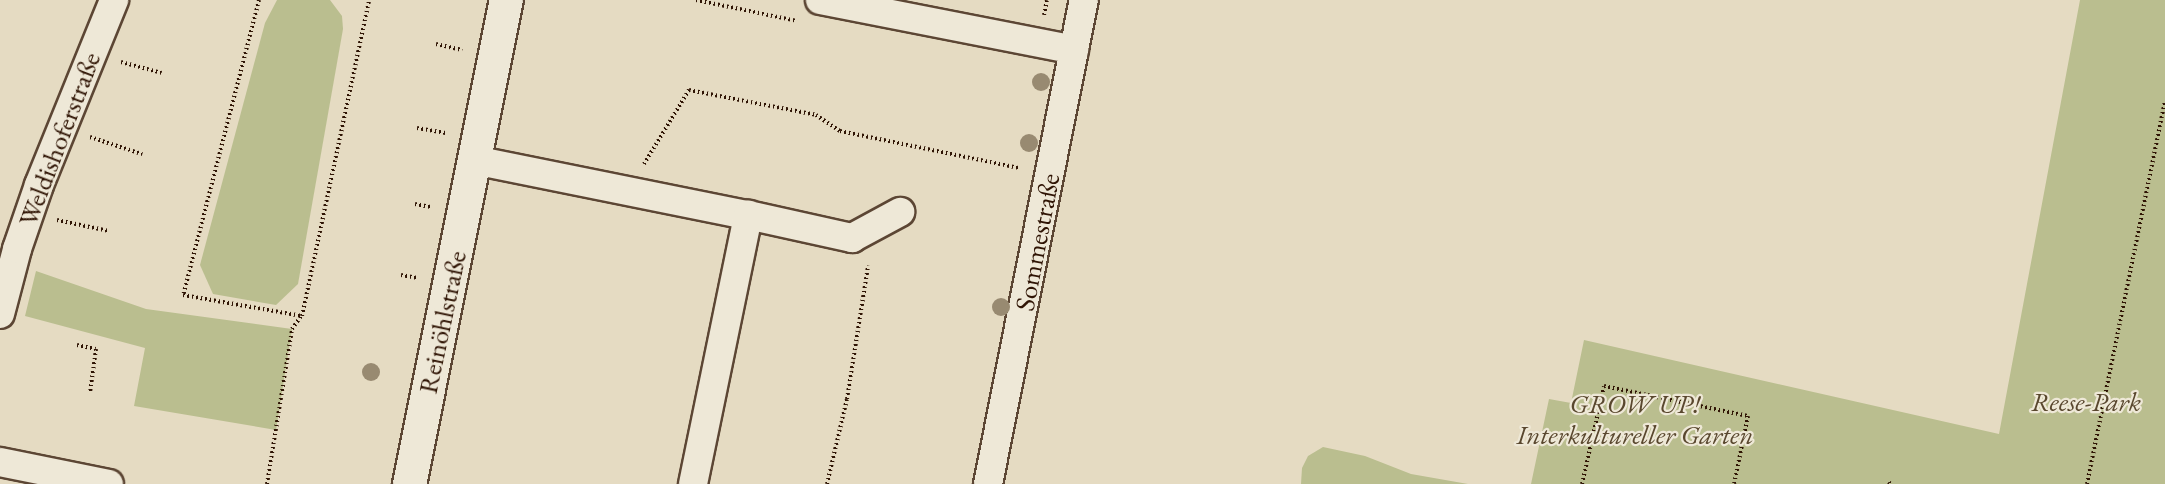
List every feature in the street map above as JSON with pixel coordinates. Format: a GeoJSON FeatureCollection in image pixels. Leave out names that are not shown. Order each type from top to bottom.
{"type":"FeatureCollection","features":[{"type":"Feature","properties":{"kind":"street","name":"Weldishoferstraße"},"geometry":{"type":"LineString","coordinates":[[0,315],[29,214],[114,0]]}},
{"type":"Feature","properties":{"kind":"street","name":"Reinöhlstraße"},"geometry":{"type":"LineString","coordinates":[[409,484],[506,0]]}},
{"type":"Feature","properties":{"kind":"street"},"geometry":{"type":"LineString","coordinates":[[820,0],[1074,50]]}},
{"type":"Feature","properties":{"kind":"street","name":"Sommestraße"},"geometry":{"type":"LineString","coordinates":[[988,484],[1084,0]]}},
{"type":"Feature","properties":{"kind":"street"},"geometry":{"type":"LineString","coordinates":[[474,160],[852,238],[900,212]]}},
{"type":"Feature","properties":{"kind":"street"},"geometry":{"type":"LineString","coordinates":[[693,484],[748,215]]}},
{"type":"Feature","properties":{"kind":"street"},"geometry":{"type":"LineString","coordinates":[[0,462],[109,484]]}},
{"type":"Feature","properties":{"kind":"path"},"geometry":{"type":"LineString","coordinates":[[259,0],[183,295],[302,315]]}},
{"type":"Feature","properties":{"kind":"path"},"geometry":{"type":"LineString","coordinates":[[267,484],[292,329],[302,315],[369,0]]}},
{"type":"Feature","properties":{"kind":"path"},"geometry":{"type":"LineString","coordinates":[[92,54],[162,73]]}},
{"type":"Feature","properties":{"kind":"path"},"geometry":{"type":"LineString","coordinates":[[617,189],[645,163],[689,90],[816,115],[840,131],[1022,168]]}},
{"type":"Feature","properties":{"kind":"path"},"geometry":{"type":"LineString","coordinates":[[2087,484],[2165,102]]}},
{"type":"Feature","properties":{"kind":"path"},"geometry":{"type":"LineString","coordinates":[[61,129],[142,153]]}},
{"type":"Feature","properties":{"kind":"path"},"geometry":{"type":"LineString","coordinates":[[29,214],[110,231]]}},
{"type":"Feature","properties":{"kind":"path"},"geometry":{"type":"LineString","coordinates":[[827,484],[847,399],[869,259],[852,238]]}},
{"type":"Feature","properties":{"kind":"path"},"geometry":{"type":"LineString","coordinates":[[77,345],[96,349],[90,393]]}},
{"type":"Feature","properties":{"kind":"path"},"geometry":{"type":"LineString","coordinates":[[1582,484],[1604,386],[1748,416],[1734,484]]}},
{"type":"Feature","properties":{"kind":"green space"},"geometry":{"type":"Polygon","coordinates":[[[277,0],[330,0],[342,16],[343,29],[298,284],[276,305],[213,294],[200,265],[265,23],[277,0]]]}},
{"type":"Feature","properties":{"kind":"green space","name":"Reese-Park"},"geometry":{"type":"Polygon","coordinates":[[[2080,0],[2165,0],[2165,484],[1531,484],[1549,399],[1571,403],[1584,340],[1999,434],[2080,0]]]}},
{"type":"Feature","properties":{"kind":"green space"},"geometry":{"type":"Polygon","coordinates":[[[36,271],[146,309],[292,329],[276,430],[134,406],[145,348],[25,316],[36,271]]]}},
{"type":"Feature","properties":{"kind":"green space"},"geometry":{"type":"Polygon","coordinates":[[[1323,447],[1365,456],[1411,474],[1468,484],[1301,484],[1302,468],[1308,456],[1323,447]]]}},
{"type":"Feature","properties":{"kind":"park label","name":"GROW UP! Interkultureller Garten"},"geometry":{"type":"Point","coordinates":[1635,418]}}]}
